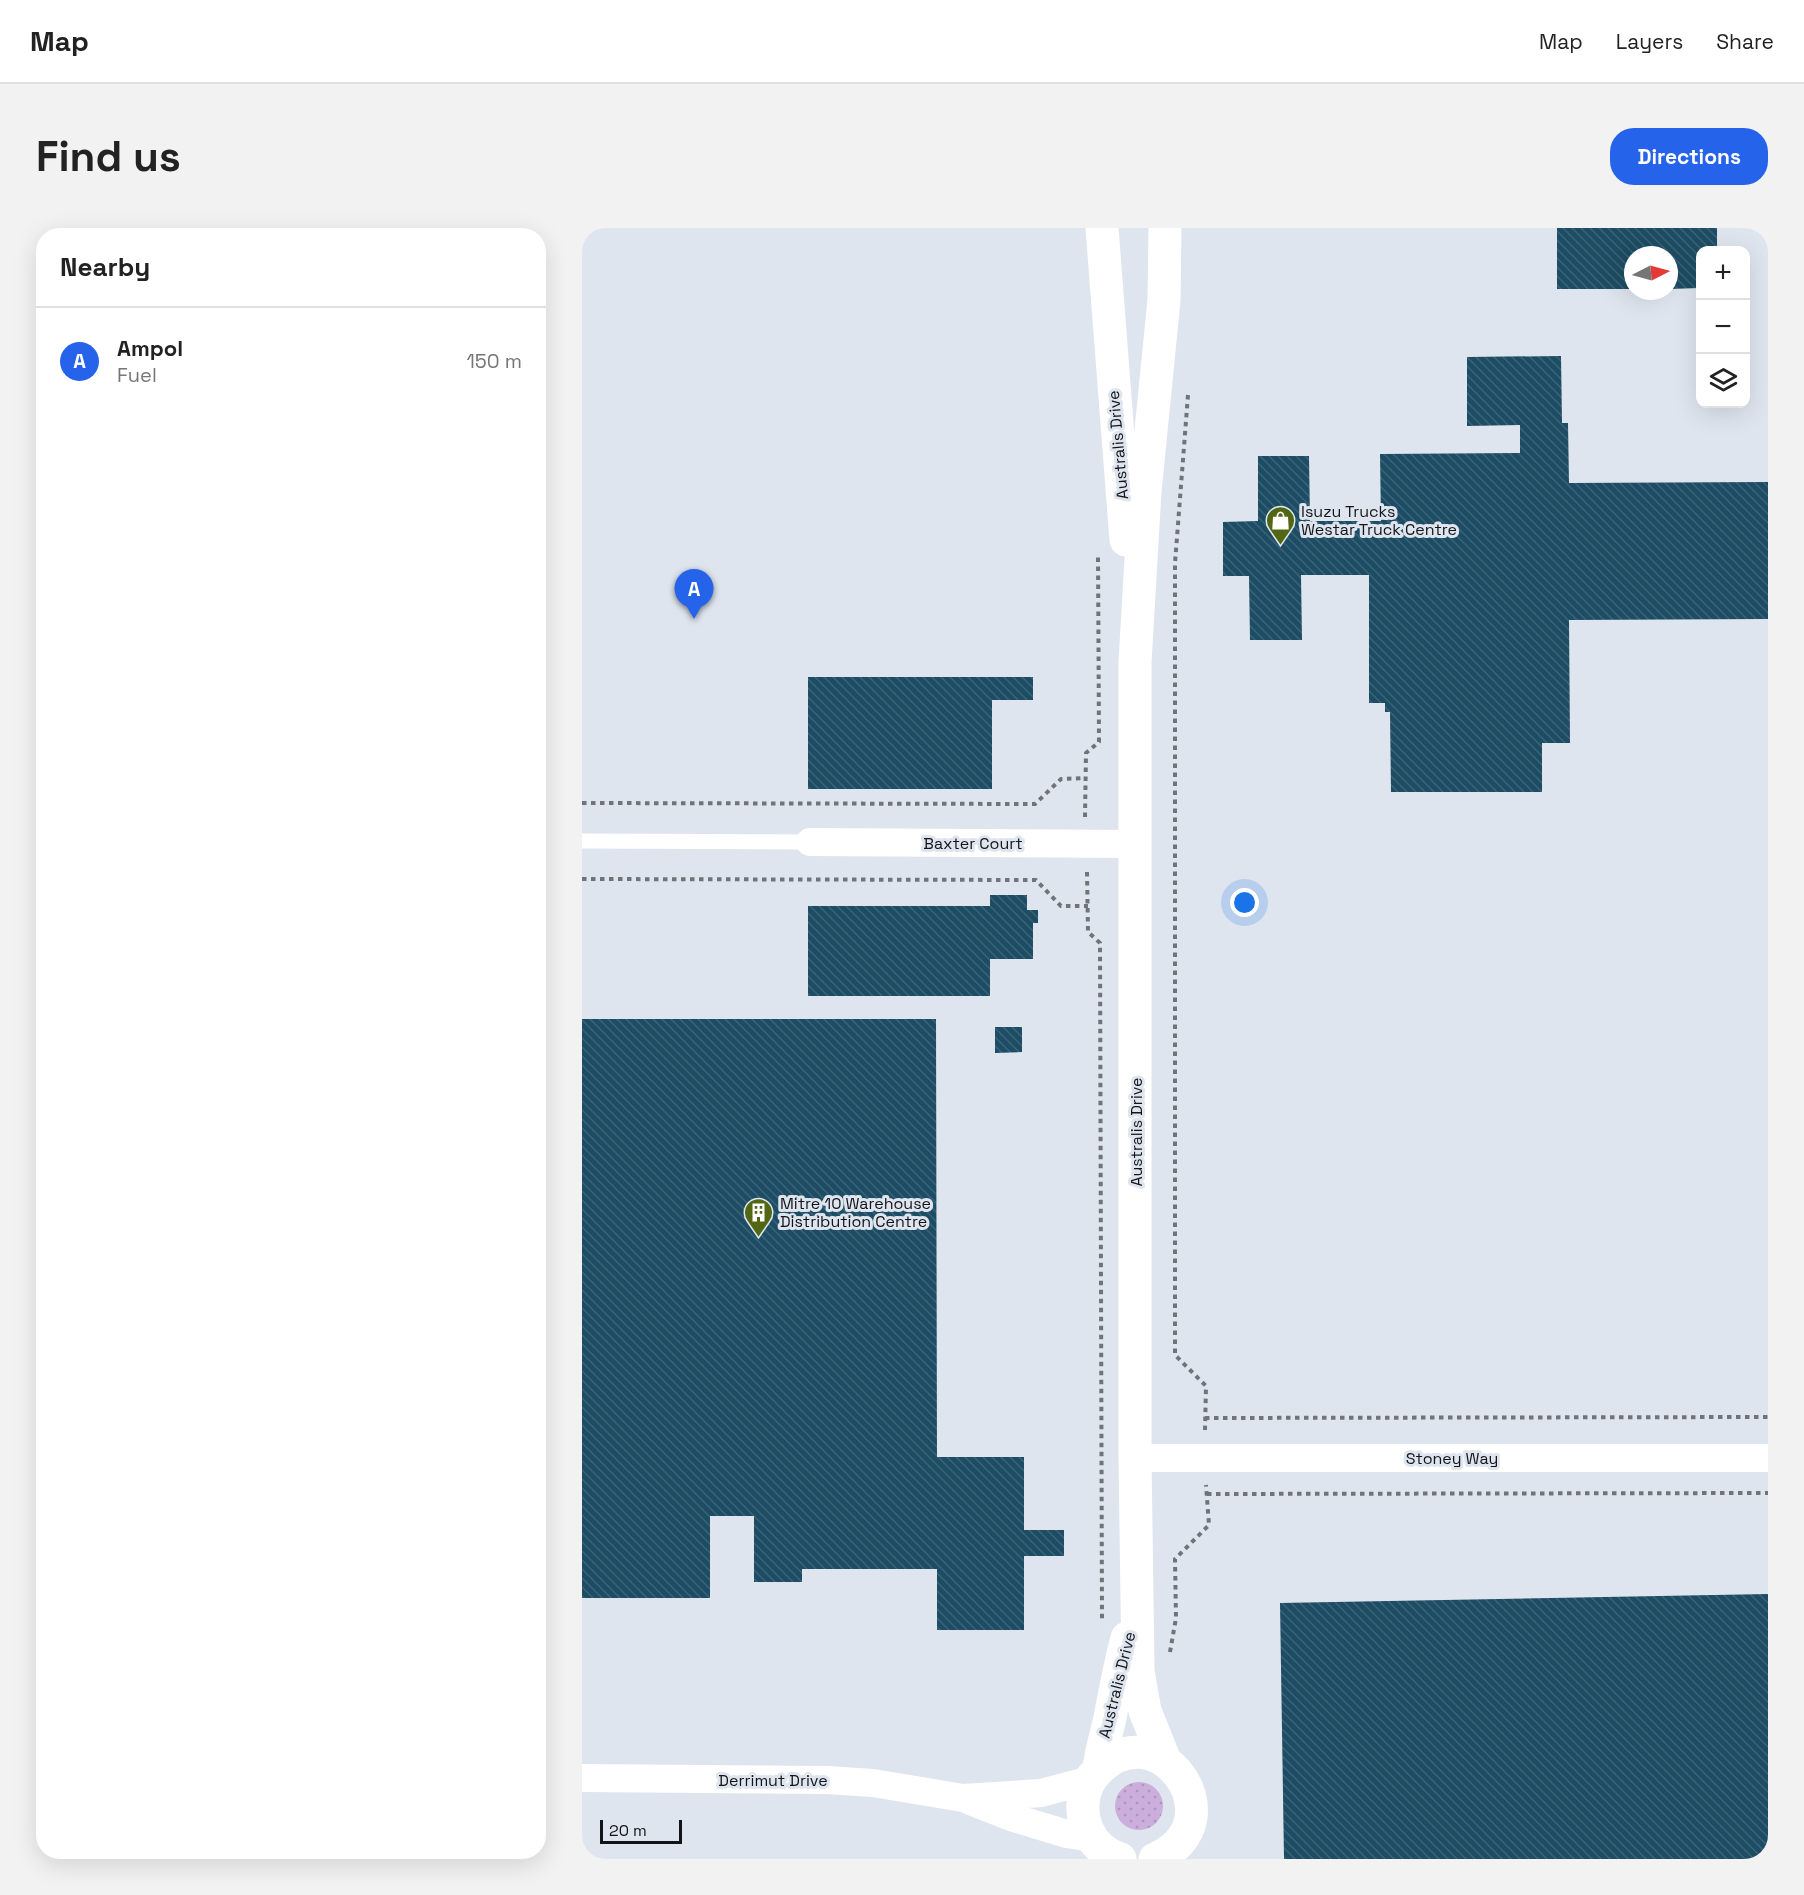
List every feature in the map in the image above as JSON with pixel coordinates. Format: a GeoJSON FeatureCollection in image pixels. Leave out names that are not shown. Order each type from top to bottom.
{"type":"FeatureCollection","features":[{"type":"Feature","properties":{"kind":"street","name":"Australis Drive"},"geometry":{"type":"LineString","coordinates":[[1102,228],[1135,662]]}},
{"type":"Feature","properties":{"kind":"street","name":"Australis Drive"},"geometry":{"type":"LineString","coordinates":[[1165,228],[1164,300],[1145,490],[1135,662],[1135,1458],[1138,1671],[1141,1696],[1148,1720],[1166,1761],[1183,1779],[1191,1802],[1188,1827],[1166,1855]]}},
{"type":"Feature","properties":{"kind":"street","name":"Baxter Court"},"geometry":{"type":"LineString","coordinates":[[810,842],[1136,844]]}},
{"type":"Feature","properties":{"kind":"street","name":"Stoney Way"},"geometry":{"type":"LineString","coordinates":[[1135,1458],[1768,1458]]}},
{"type":"Feature","properties":{"kind":"street","name":"Australis Drive"},"geometry":{"type":"LineString","coordinates":[[1107,1852],[1085,1821],[1083,1803],[1107,1730],[1116,1679],[1137,1602]]}},
{"type":"Feature","properties":{"kind":"street"},"geometry":{"type":"LineString","coordinates":[[1094,1774],[1116,1758],[1136,1753],[1166,1761]]}},
{"type":"Feature","properties":{"kind":"street","name":"Derrimut Drive"},"geometry":{"type":"LineString","coordinates":[[963,1798],[1041,1793],[1094,1774]]}},
{"type":"Feature","properties":{"kind":"street","name":"Derrimut Drive"},"geometry":{"type":"LineString","coordinates":[[582,1778],[827,1779],[873,1783],[963,1798],[1011,1817],[1067,1834],[1107,1852]]}},
{"type":"Feature","properties":{"kind":"lane"},"geometry":{"type":"LineString","coordinates":[[582,841],[810,842]]}},
{"type":"Feature","properties":{"kind":"path"},"geometry":{"type":"LineString","coordinates":[[1188,387],[1175,563],[1175,1355],[1206,1386],[1205,1418],[1768,1418]]}},
{"type":"Feature","properties":{"kind":"path"},"geometry":{"type":"LineString","coordinates":[[582,803],[1035,804],[1061,778],[1085,778]]}},
{"type":"Feature","properties":{"kind":"path"},"geometry":{"type":"LineString","coordinates":[[582,879],[1036,880],[1061,906],[1088,906]]}},
{"type":"Feature","properties":{"kind":"path"},"geometry":{"type":"LineString","coordinates":[[1207,1494],[1768,1493]]}},
{"type":"Feature","properties":{"kind":"shaded area"},"geometry":{"type":"Polygon","coordinates":[[[1139,1782],[1156,1789],[1163,1806],[1156,1823],[1139,1830],[1122,1823],[1115,1806],[1122,1789],[1139,1782]]]}},
{"type":"Feature","properties":{"kind":"building"},"geometry":{"type":"Polygon","coordinates":[[[1557,228],[1717,228],[1717,246],[1696,246],[1696,288],[1678,289],[1678,246],[1624,246],[1624,289],[1557,289],[1557,228]]]}},
{"type":"Feature","properties":{"kind":"building"},"geometry":{"type":"Polygon","coordinates":[[[1561,356],[1562,423],[1568,423],[1569,483],[1768,482],[1768,619],[1569,620],[1570,743],[1542,743],[1542,792],[1391,792],[1390,712],[1385,712],[1385,703],[1369,703],[1369,575],[1301,575],[1302,640],[1250,640],[1249,576],[1223,576],[1223,522],[1258,521],[1258,456],[1309,456],[1310,521],[1381,521],[1380,454],[1520,453],[1520,425],[1467,426],[1467,357],[1561,356]]]}},
{"type":"Feature","properties":{"kind":"building"},"geometry":{"type":"Polygon","coordinates":[[[808,677],[1033,677],[1033,700],[992,700],[992,789],[808,789],[808,677]]]}},
{"type":"Feature","properties":{"kind":"building"},"geometry":{"type":"Polygon","coordinates":[[[990,895],[1027,895],[1027,910],[1038,910],[1038,923],[1033,923],[1033,959],[990,959],[990,996],[808,996],[808,906],[990,906],[990,895]]]}},
{"type":"Feature","properties":{"kind":"building","name":"Mitre 10 Warehouse Distribution Centre"},"geometry":{"type":"Polygon","coordinates":[[[582,1019],[936,1019],[937,1457],[1024,1457],[1024,1530],[1064,1530],[1064,1556],[1024,1556],[1024,1630],[937,1630],[937,1569],[802,1569],[802,1582],[754,1582],[754,1516],[710,1516],[710,1598],[582,1598],[582,1019]]]}},
{"type":"Feature","properties":{"kind":"building"},"geometry":{"type":"Polygon","coordinates":[[[995,1027],[1022,1027],[1022,1052],[995,1053],[995,1027]]]}},
{"type":"Feature","properties":{"kind":"building"},"geometry":{"type":"Polygon","coordinates":[[[1768,1594],[1768,1859],[1284,1859],[1280,1603],[1768,1594]]]}},
{"type":"Feature","properties":{"kind":"place","name":"Isuzu Trucks Westar Truck Centre"},"geometry":{"type":"Point","coordinates":[1280,546]}},
{"type":"Feature","properties":{"kind":"place","name":"Ampol"},"geometry":{"type":"Point","coordinates":[694,619]}},
{"type":"Feature","properties":{"kind":"place","name":"Mitre 10 Warehouse Distribution Centre"},"geometry":{"type":"Point","coordinates":[759,1238]}}]}
